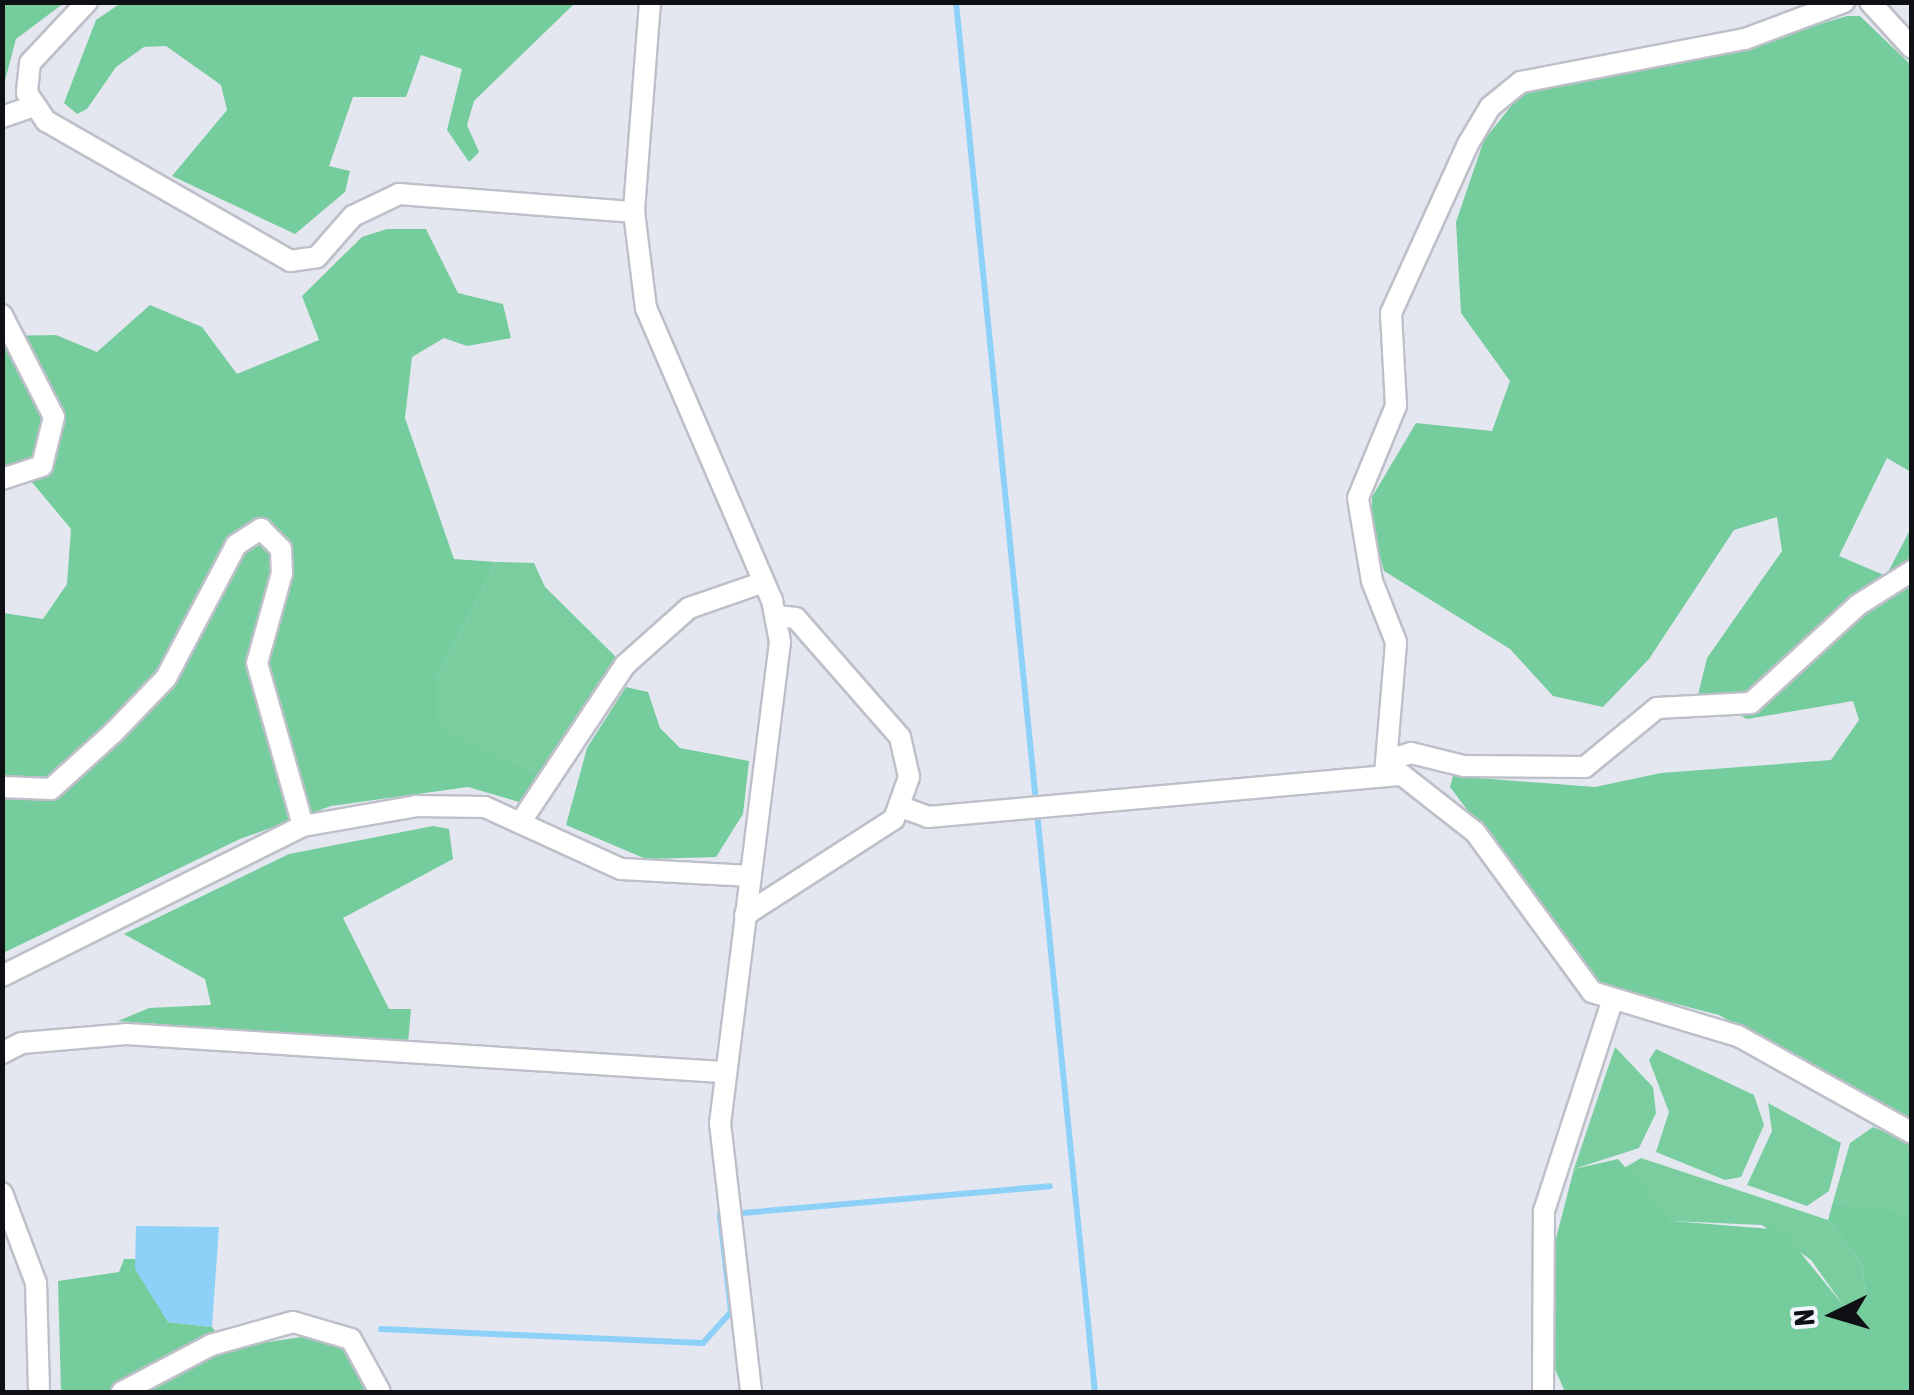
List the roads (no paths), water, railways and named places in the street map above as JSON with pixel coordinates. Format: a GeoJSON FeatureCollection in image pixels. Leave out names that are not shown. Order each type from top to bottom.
{"type":"FeatureCollection","features":[{"type":"Feature","properties":{"kind":"street"},"geometry":{"type":"LineString","coordinates":[[87,2],[30,63],[34,106],[127,171],[290,261],[317,257],[353,216],[399,194],[634,212]]}},
{"type":"Feature","properties":{"kind":"street"},"geometry":{"type":"LineString","coordinates":[[650,2],[634,212],[660,351],[776,616],[778,700],[722,1072],[720,1122],[752,1392]]}},
{"type":"Feature","properties":{"kind":"street"},"geometry":{"type":"LineString","coordinates":[[1386,767],[1396,642],[1372,581],[1358,498],[1396,406],[1391,313],[1490,107],[1522,82],[1760,35],[1844,2]]}},
{"type":"Feature","properties":{"kind":"street"},"geometry":{"type":"LineString","coordinates":[[1870,2],[1912,48]]}},
{"type":"Feature","properties":{"kind":"street"},"geometry":{"type":"LineString","coordinates":[[2,117],[34,106]]}},
{"type":"Feature","properties":{"kind":"street"},"geometry":{"type":"LineString","coordinates":[[2,315],[54,416],[42,466],[2,480]]}},
{"type":"Feature","properties":{"kind":"street"},"geometry":{"type":"LineString","coordinates":[[2,787],[51,788],[114,733],[166,678],[236,545],[260,529],[281,549],[282,572],[257,663],[303,826]]}},
{"type":"Feature","properties":{"kind":"street"},"geometry":{"type":"LineString","coordinates":[[901,807],[928,817],[1048,807],[1386,767],[1412,753],[1464,766],[1585,767],[1657,708],[1751,703],[1858,606],[1912,571]]}},
{"type":"Feature","properties":{"kind":"street"},"geometry":{"type":"LineString","coordinates":[[520,823],[625,665],[689,608],[764,582]]}},
{"type":"Feature","properties":{"kind":"street"},"geometry":{"type":"LineString","coordinates":[[746,915],[901,807],[909,777],[900,737],[796,618],[776,616]]}},
{"type":"Feature","properties":{"kind":"street"},"geometry":{"type":"LineString","coordinates":[[1386,767],[1465,822],[1592,992],[1612,1005],[1738,1036],[1912,1133]]}},
{"type":"Feature","properties":{"kind":"street"},"geometry":{"type":"LineString","coordinates":[[2,976],[303,826],[452,804],[520,823],[621,869],[751,876]]}},
{"type":"Feature","properties":{"kind":"street"},"geometry":{"type":"LineString","coordinates":[[1543,1392],[1544,1211],[1612,1005]]}},
{"type":"Feature","properties":{"kind":"street"},"geometry":{"type":"LineString","coordinates":[[2,1053],[22,1043],[126,1034],[722,1072]]}},
{"type":"Feature","properties":{"kind":"street"},"geometry":{"type":"LineString","coordinates":[[2,1193],[36,1282],[39,1392]]}},
{"type":"Feature","properties":{"kind":"street"},"geometry":{"type":"LineString","coordinates":[[122,1392],[211,1346],[293,1322],[351,1339],[380,1392]]}},
{"type":"Feature","properties":{"kind":"water"},"geometry":{"type":"Polygon","coordinates":[[[136,1226],[219,1227],[212,1327],[168,1322],[135,1269],[136,1226]]]}},
{"type":"Feature","properties":{"kind":"waterway"},"geometry":{"type":"LineString","coordinates":[[956,2],[1095,1392]]}},
{"type":"Feature","properties":{"kind":"waterway"},"geometry":{"type":"LineString","coordinates":[[743,1213],[1050,1186]]}},
{"type":"Feature","properties":{"kind":"waterway"},"geometry":{"type":"LineString","coordinates":[[381,1329],[703,1343],[731,1312],[720,1215]]}}]}
